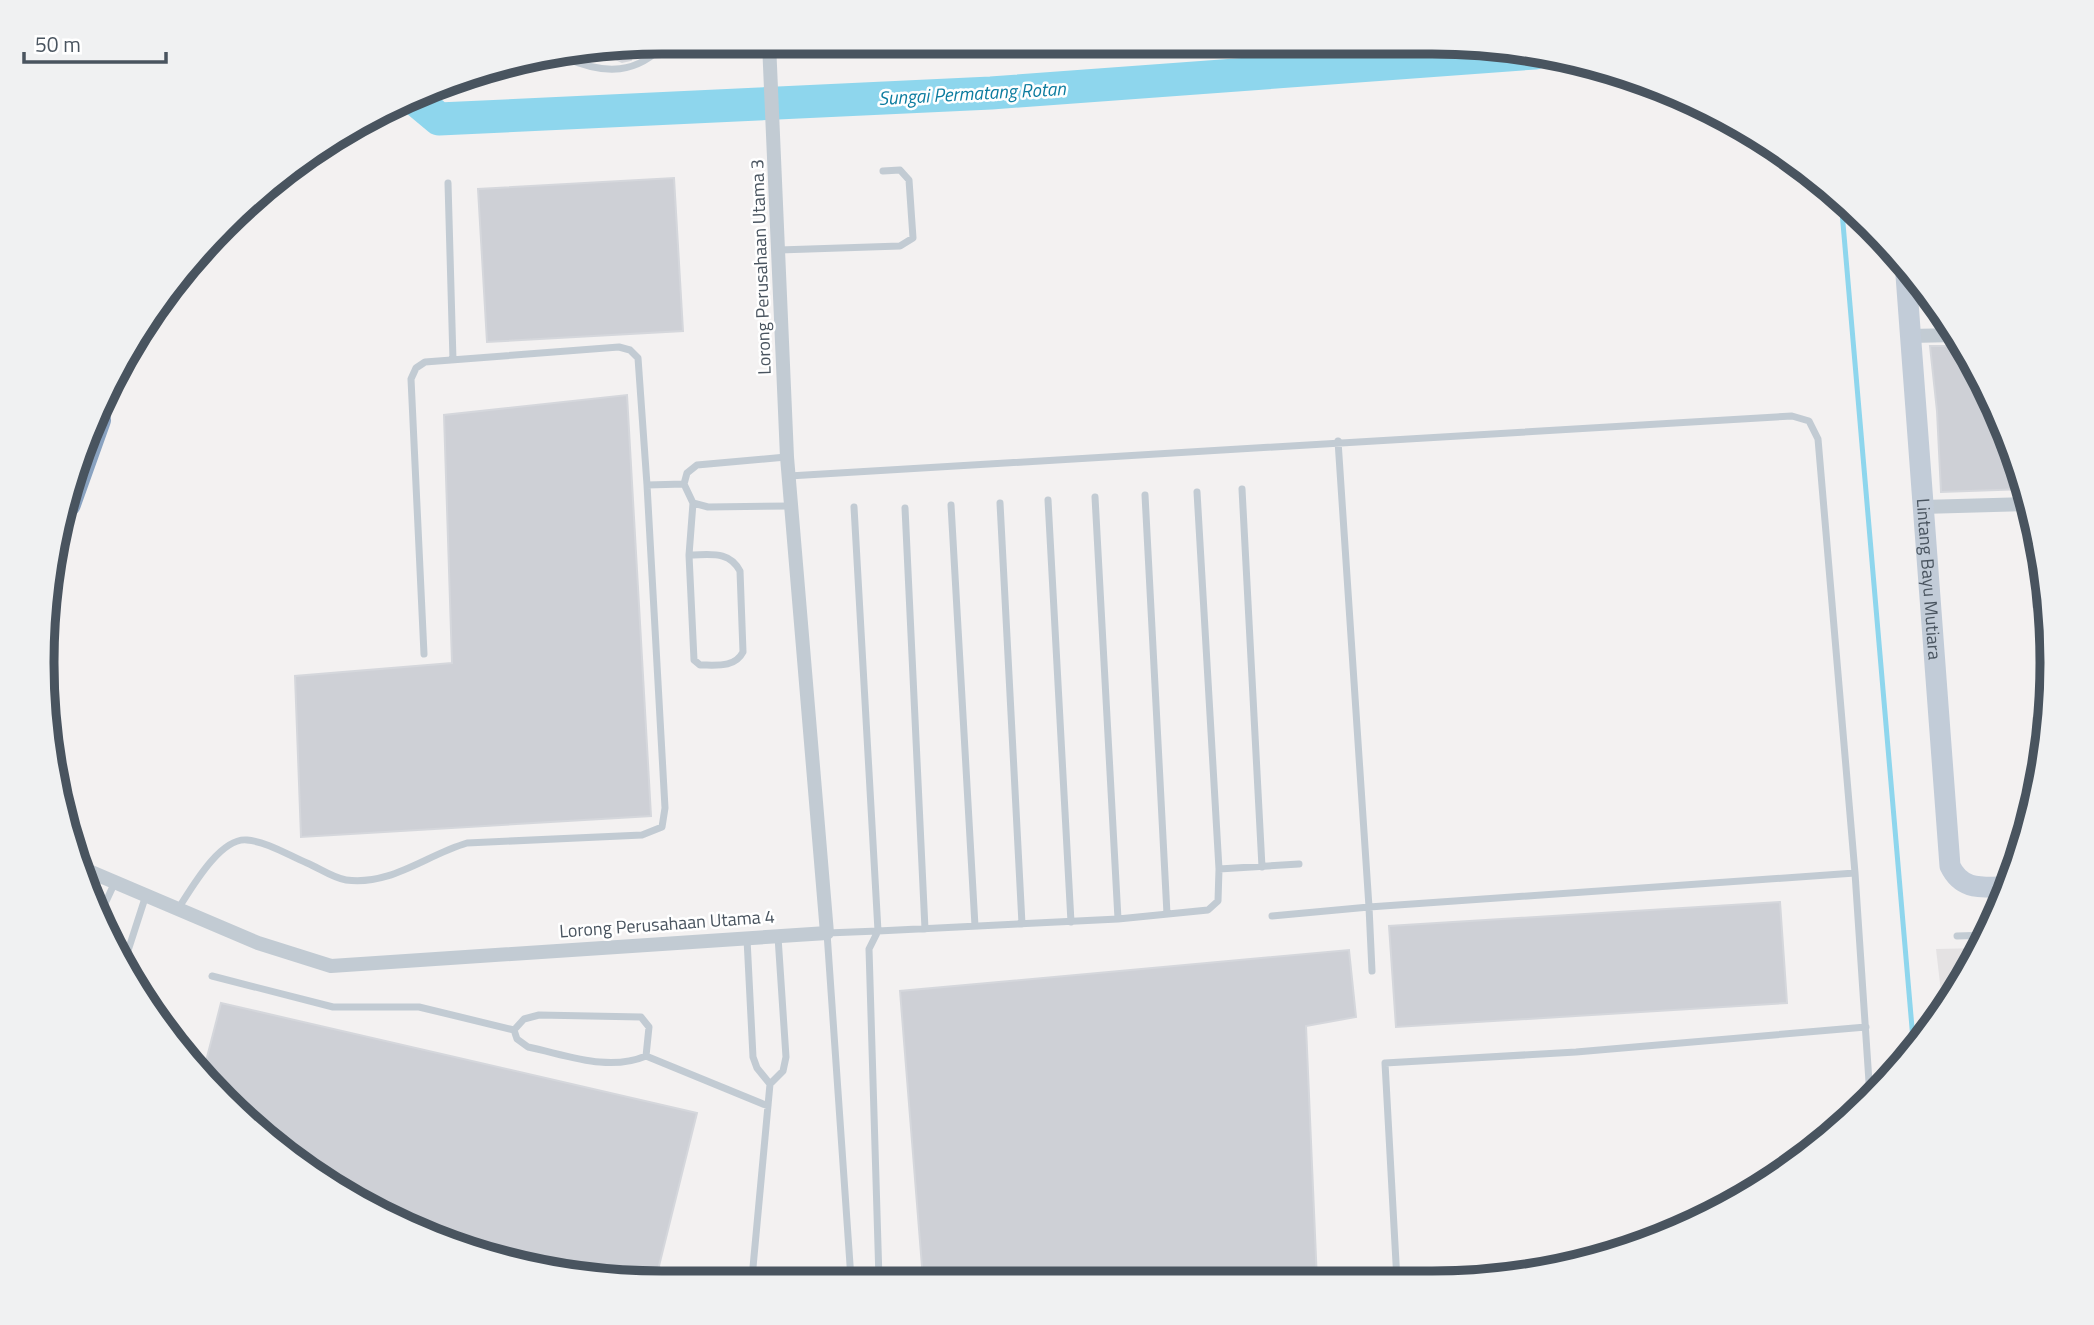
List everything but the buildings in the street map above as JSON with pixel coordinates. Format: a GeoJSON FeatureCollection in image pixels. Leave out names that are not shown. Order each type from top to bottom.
{"type":"FeatureCollection","features":[{"type":"Feature","properties":{"kind":"street","name":"Lorong Perusahaan Utama 3"},"geometry":{"type":"LineString","coordinates":[[770,54],[775,118],[789,483]]}},
{"type":"Feature","properties":{"kind":"street","name":"Lintang Bayu Mutiara"},"geometry":{"type":"LineString","coordinates":[[1906,283],[1950,866],[1957,879],[1971,887],[1996,887]]}},
{"type":"Feature","properties":{"kind":"street"},"geometry":{"type":"LineString","coordinates":[[1910,337],[1944,336]]}},
{"type":"Feature","properties":{"kind":"street"},"geometry":{"type":"LineString","coordinates":[[789,483],[827,933]]}},
{"type":"Feature","properties":{"kind":"street"},"geometry":{"type":"LineString","coordinates":[[1922,508],[2019,504]]}},
{"type":"Feature","properties":{"kind":"street","name":"Lorong Perusahaan Utama 4"},"geometry":{"type":"LineString","coordinates":[[93,873],[258,943],[331,966],[827,933]]}},
{"type":"Feature","properties":{"kind":"lane"},"geometry":{"type":"LineString","coordinates":[[573,61],[631,69],[655,54]]}},
{"type":"Feature","properties":{"kind":"lane"},"geometry":{"type":"LineString","coordinates":[[779,250],[900,246],[912,238],[909,180],[900,170],[883,172]]}},
{"type":"Feature","properties":{"kind":"lane"},"geometry":{"type":"LineString","coordinates":[[448,183],[453,360]]}},
{"type":"Feature","properties":{"kind":"lane"},"geometry":{"type":"LineString","coordinates":[[178,909],[208,864],[229,845],[244,839],[261,843],[344,880],[377,880],[444,850],[467,843],[642,835],[662,827],[665,808],[647,485],[638,358],[630,350],[619,347],[425,362],[416,368],[411,379],[424,654]]}},
{"type":"Feature","properties":{"kind":"lane"},"geometry":{"type":"LineString","coordinates":[[789,483],[1338,441],[1792,416],[1809,421],[1818,439],[1855,873],[1869,1085]]}},
{"type":"Feature","properties":{"kind":"lane"},"geometry":{"type":"LineString","coordinates":[[1338,441],[1372,971]]}},
{"type":"Feature","properties":{"kind":"lane"},"geometry":{"type":"LineString","coordinates":[[689,555],[725,555],[740,571],[743,652],[739,660],[731,664],[700,666],[694,660],[689,555],[694,503],[684,484],[687,473],[697,465],[787,457]]}},
{"type":"Feature","properties":{"kind":"lane"},"geometry":{"type":"LineString","coordinates":[[647,485],[684,484]]}},
{"type":"Feature","properties":{"kind":"lane"},"geometry":{"type":"LineString","coordinates":[[1242,489],[1262,867]]}},
{"type":"Feature","properties":{"kind":"lane"},"geometry":{"type":"LineString","coordinates":[[850,1271],[827,933],[1118,919],[1214,907],[1218,901],[1219,869],[1197,492]]}},
{"type":"Feature","properties":{"kind":"lane"},"geometry":{"type":"LineString","coordinates":[[1145,495],[1167,914]]}},
{"type":"Feature","properties":{"kind":"lane"},"geometry":{"type":"LineString","coordinates":[[1095,497],[1118,919]]}},
{"type":"Feature","properties":{"kind":"lane"},"geometry":{"type":"LineString","coordinates":[[1048,500],[1071,922]]}},
{"type":"Feature","properties":{"kind":"lane"},"geometry":{"type":"LineString","coordinates":[[694,503],[709,507],[791,506]]}},
{"type":"Feature","properties":{"kind":"lane"},"geometry":{"type":"LineString","coordinates":[[1000,503],[1022,924]]}},
{"type":"Feature","properties":{"kind":"lane"},"geometry":{"type":"LineString","coordinates":[[951,505],[975,926]]}},
{"type":"Feature","properties":{"kind":"lane"},"geometry":{"type":"LineString","coordinates":[[854,507],[878,931],[869,949],[869,966],[879,1271]]}},
{"type":"Feature","properties":{"kind":"lane"},"geometry":{"type":"LineString","coordinates":[[905,508],[925,929]]}},
{"type":"Feature","properties":{"kind":"lane"},"geometry":{"type":"LineString","coordinates":[[1219,869],[1299,864]]}},
{"type":"Feature","properties":{"kind":"lane"},"geometry":{"type":"LineString","coordinates":[[1272,916],[1855,873]]}},
{"type":"Feature","properties":{"kind":"lane"},"geometry":{"type":"LineString","coordinates":[[105,904],[115,882]]}},
{"type":"Feature","properties":{"kind":"lane"},"geometry":{"type":"LineString","coordinates":[[128,952],[146,895]]}},
{"type":"Feature","properties":{"kind":"lane"},"geometry":{"type":"LineString","coordinates":[[1957,936],[1975,935]]}},
{"type":"Feature","properties":{"kind":"lane"},"geometry":{"type":"LineString","coordinates":[[753,1271],[770,1084],[783,1070],[786,1057],[778,937]]}},
{"type":"Feature","properties":{"kind":"lane"},"geometry":{"type":"LineString","coordinates":[[747,939],[753,1057],[757,1068],[770,1084]]}},
{"type":"Feature","properties":{"kind":"lane"},"geometry":{"type":"LineString","coordinates":[[212,976],[332,1007],[419,1007],[514,1030]]}},
{"type":"Feature","properties":{"kind":"lane"},"geometry":{"type":"LineString","coordinates":[[514,1030],[524,1019],[539,1016],[641,1017],[649,1027],[646,1056]]}},
{"type":"Feature","properties":{"kind":"lane"},"geometry":{"type":"LineString","coordinates":[[1396,1271],[1385,1063],[1576,1052],[1866,1027]]}},
{"type":"Feature","properties":{"kind":"lane"},"geometry":{"type":"LineString","coordinates":[[514,1030],[517,1039],[528,1047],[613,1065],[629,1063],[646,1056],[768,1106]]}},
{"type":"Feature","properties":{"kind":"shaded area"},"geometry":{"type":"Polygon","coordinates":[[[1968,948],[1941,993],[1936,949],[1968,948]]]}},
{"type":"Feature","properties":{"kind":"waterway","name":"Sungai Permatang Rotan"},"geometry":{"type":"LineString","coordinates":[[422,105],[439,119],[991,93],[1482,57]]}},
{"type":"Feature","properties":{"kind":"waterway"},"geometry":{"type":"LineString","coordinates":[[1842,214],[1913,1035]]}}]}
